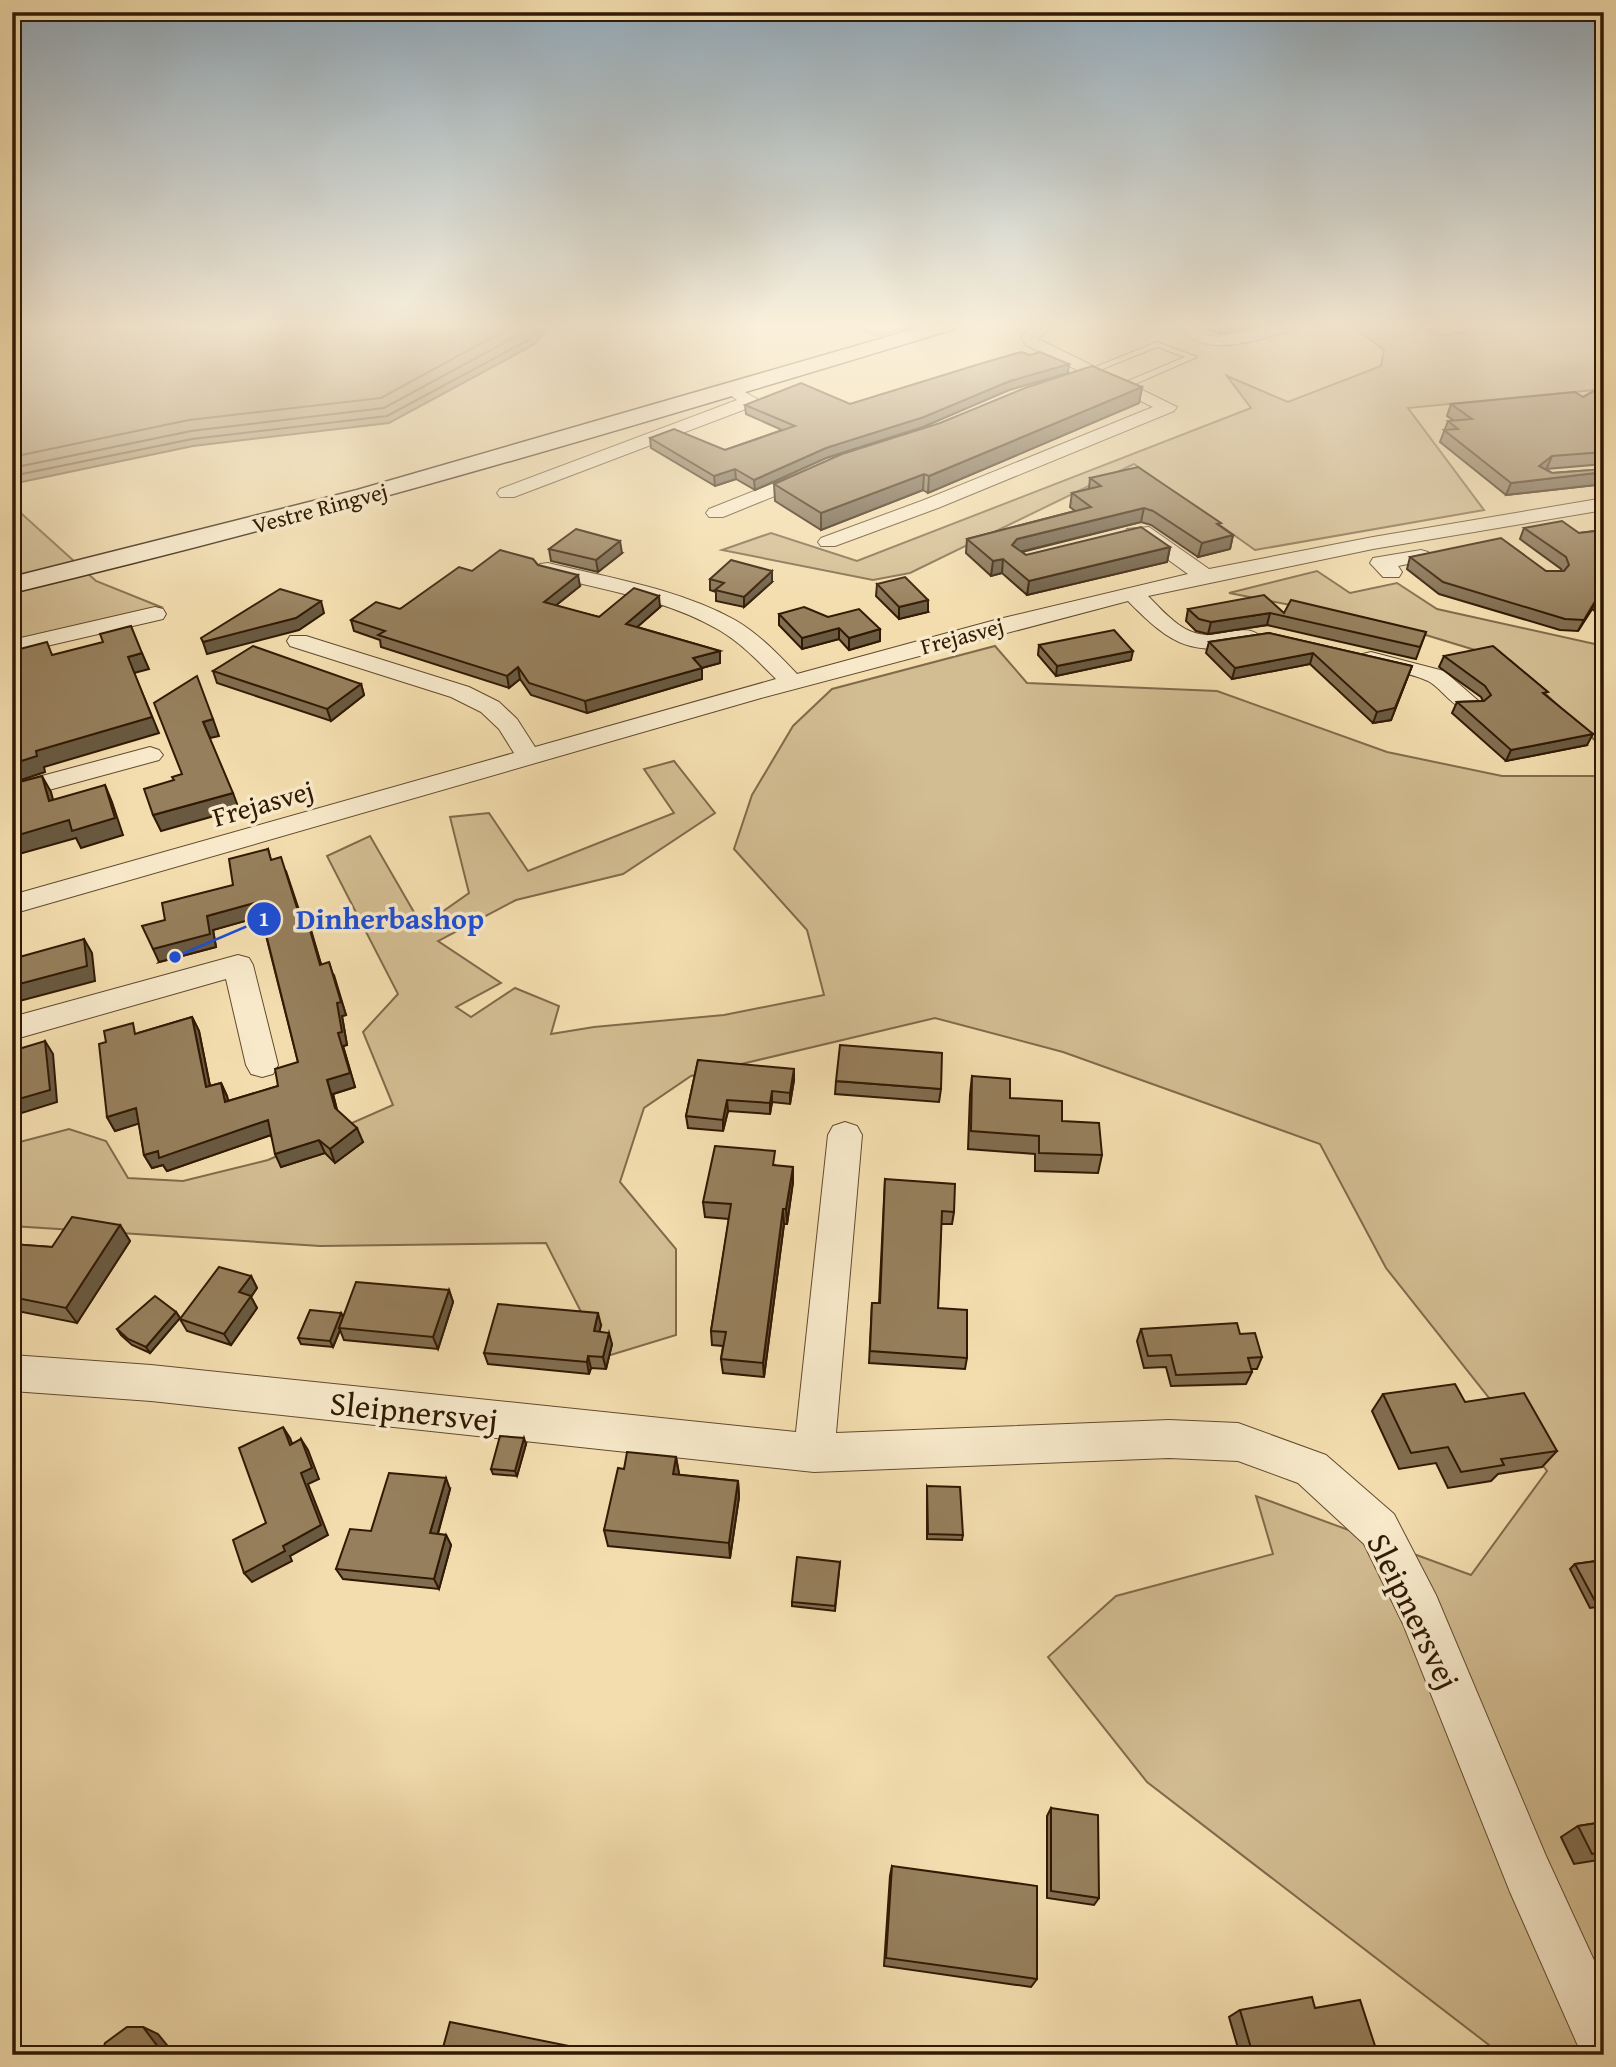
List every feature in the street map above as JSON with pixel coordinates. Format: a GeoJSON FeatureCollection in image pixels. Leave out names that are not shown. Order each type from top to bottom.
{"type":"FeatureCollection","features":[{"type":"Feature","properties":{"kind":"main road","name":"Vestre Ringvej"},"geometry":{"type":"LineString","coordinates":[[12,586],[188,544],[478,465],[623,421]]}},
{"type":"Feature","properties":{"kind":"street"},"geometry":{"type":"LineString","coordinates":[[507,493],[696,421]]}},
{"type":"Feature","properties":{"kind":"street"},"geometry":{"type":"LineString","coordinates":[[828,541],[931,504],[1133,421]]}},
{"type":"Feature","properties":{"kind":"street"},"geometry":{"type":"LineString","coordinates":[[716,513],[771,493],[834,464]]}},
{"type":"Feature","properties":{"kind":"street","name":"Frejasvej"},"geometry":{"type":"LineString","coordinates":[[12,905],[793,683],[1132,593],[1205,576],[1480,524],[1604,504]]}},
{"type":"Feature","properties":{"kind":"street"},"geometry":{"type":"LineString","coordinates":[[1391,572],[1381,563],[1503,541],[1480,524]]}},
{"type":"Feature","properties":{"kind":"street"},"geometry":{"type":"LineString","coordinates":[[1116,537],[1142,531],[1205,576]]}},
{"type":"Feature","properties":{"kind":"street"},"geometry":{"type":"LineString","coordinates":[[548,569],[691,610],[722,623],[746,637],[793,683]]}},
{"type":"Feature","properties":{"kind":"street"},"geometry":{"type":"LineString","coordinates":[[1132,593],[1175,636],[1208,644],[1266,635]]}},
{"type":"Feature","properties":{"kind":"street"},"geometry":{"type":"LineString","coordinates":[[12,647],[155,614]]}},
{"type":"Feature","properties":{"kind":"street"},"geometry":{"type":"LineString","coordinates":[[298,641],[460,692],[490,707],[508,724],[530,758]]}},
{"type":"Feature","properties":{"kind":"street"},"geometry":{"type":"LineString","coordinates":[[1347,653],[1436,676],[1470,704]]}},
{"type":"Feature","properties":{"kind":"street"},"geometry":{"type":"LineString","coordinates":[[1415,669],[1451,656]]}},
{"type":"Feature","properties":{"kind":"street"},"geometry":{"type":"LineString","coordinates":[[12,792],[150,755]]}},
{"type":"Feature","properties":{"kind":"street"},"geometry":{"type":"LineString","coordinates":[[12,1029],[238,965],[262,1065]]}},
{"type":"Feature","properties":{"kind":"street"},"geometry":{"type":"LineString","coordinates":[[814,1453],[845,1135]]}},
{"type":"Feature","properties":{"kind":"street","name":"Sleipnersvej"},"geometry":{"type":"LineString","coordinates":[[12,1373],[151,1384],[814,1453],[1169,1439],[1238,1442],[1312,1469],[1379,1529],[1420,1611],[1528,1874],[1604,2042]]}},
{"type":"Feature","properties":{"kind":"shaded area"},"geometry":{"type":"Polygon","coordinates":[[[1216,421],[1418,421],[1484,510],[1255,550],[1134,464],[910,573],[873,580],[722,550],[771,533],[857,561],[1216,421]]]}},
{"type":"Feature","properties":{"kind":"shaded area"},"geometry":{"type":"Polygon","coordinates":[[[12,505],[96,581],[161,607],[12,643],[12,505]]]}},
{"type":"Feature","properties":{"kind":"shaded area"},"geometry":{"type":"Polygon","coordinates":[[[1317,571],[1350,593],[1397,583],[1437,609],[1604,646],[1604,749],[1511,661],[1393,625],[1229,593],[1317,571]]]}},
{"type":"Feature","properties":{"kind":"shaded area"},"geometry":{"type":"Polygon","coordinates":[[[995,646],[1027,683],[1217,691],[1387,752],[1502,776],[1604,776],[1604,2055],[1502,2055],[1147,1782],[1048,1657],[1116,1596],[1273,1554],[1256,1496],[1471,1575],[1547,1471],[1386,1268],[1320,1144],[1063,1052],[935,1018],[691,1076],[644,1108],[620,1182],[676,1249],[676,1335],[604,1357],[546,1243],[320,1246],[12,1226],[12,1144],[69,1129],[106,1141],[128,1178],[183,1181],[268,1160],[393,1105],[363,1032],[398,994],[327,856],[370,836],[422,926],[469,893],[450,817],[489,813],[528,871],[674,813],[644,769],[674,761],[715,813],[623,874],[516,900],[438,941],[501,983],[456,1007],[471,1017],[515,988],[559,1006],[551,1034],[594,1027],[724,1015],[824,995],[807,930],[734,849],[752,795],[793,726],[832,689],[995,646]]]}},
{"type":"Feature","properties":{"kind":"water"},"geometry":{"type":"Polygon","coordinates":[[[12,421],[392,421],[193,446],[12,484],[12,421]]]}},
{"type":"Feature","properties":{"kind":"building"},"geometry":{"type":"Polygon","coordinates":[[[784,421],[910,421],[826,448],[754,480],[735,469],[714,476],[650,438],[674,429],[725,450],[795,426],[784,421]]]}},
{"type":"Feature","properties":{"kind":"building"},"geometry":{"type":"Polygon","coordinates":[[[1060,421],[929,476],[924,474],[821,513],[774,484],[842,454],[940,423],[1060,421]]]}},
{"type":"Feature","properties":{"kind":"building"},"geometry":{"type":"Polygon","coordinates":[[[1449,421],[1604,421],[1604,452],[1552,456],[1539,466],[1552,473],[1604,469],[1604,472],[1511,483],[1444,430],[1458,429],[1449,421]]]}},
{"type":"Feature","properties":{"kind":"building"},"geometry":{"type":"Polygon","coordinates":[[[1138,467],[1221,523],[1217,524],[1233,535],[1202,543],[1144,508],[1017,539],[1012,545],[1026,555],[1141,527],[1170,547],[1029,581],[1003,559],[993,561],[967,539],[1091,507],[1072,493],[1101,486],[1090,478],[1138,467]]]}},
{"type":"Feature","properties":{"kind":"building"},"geometry":{"type":"Polygon","coordinates":[[[1562,521],[1579,533],[1604,530],[1604,602],[1597,598],[1584,620],[1565,619],[1443,582],[1410,557],[1501,538],[1546,571],[1564,571],[1569,565],[1566,557],[1524,528],[1562,521]]]}},
{"type":"Feature","properties":{"kind":"building"},"geometry":{"type":"Polygon","coordinates":[[[576,529],[620,541],[596,560],[549,549],[576,529]]]}},
{"type":"Feature","properties":{"kind":"building"},"geometry":{"type":"Polygon","coordinates":[[[500,550],[533,559],[538,565],[578,575],[544,602],[599,617],[634,588],[659,596],[626,624],[720,651],[693,658],[702,668],[585,701],[529,683],[518,667],[507,676],[378,635],[385,631],[351,620],[376,602],[400,609],[459,567],[472,571],[500,550]]]}},
{"type":"Feature","properties":{"kind":"building"},"geometry":{"type":"Polygon","coordinates":[[[731,560],[772,571],[744,597],[715,590],[724,583],[710,579],[731,560]]]}},
{"type":"Feature","properties":{"kind":"building"},"geometry":{"type":"Polygon","coordinates":[[[905,577],[928,600],[899,607],[877,584],[905,577]]]}},
{"type":"Feature","properties":{"kind":"building"},"geometry":{"type":"Polygon","coordinates":[[[280,589],[321,601],[296,618],[203,642],[201,638],[280,589]]]}},
{"type":"Feature","properties":{"kind":"building"},"geometry":{"type":"Polygon","coordinates":[[[1264,595],[1284,613],[1291,600],[1426,632],[1420,647],[1270,613],[1211,622],[1199,619],[1188,609],[1264,595]]]}},
{"type":"Feature","properties":{"kind":"building"},"geometry":{"type":"Polygon","coordinates":[[[804,607],[828,617],[859,609],[880,629],[849,638],[839,628],[802,638],[779,614],[804,607]]]}},
{"type":"Feature","properties":{"kind":"building"},"geometry":{"type":"Polygon","coordinates":[[[131,626],[142,653],[128,657],[152,717],[36,751],[37,756],[12,764],[12,651],[47,642],[52,655],[103,642],[100,634],[131,626]]]}},
{"type":"Feature","properties":{"kind":"building"},"geometry":{"type":"Polygon","coordinates":[[[1114,630],[1133,651],[1057,666],[1039,645],[1114,630]]]}},
{"type":"Feature","properties":{"kind":"building"},"geometry":{"type":"Polygon","coordinates":[[[1269,633],[1412,666],[1395,708],[1377,712],[1313,653],[1235,668],[1209,642],[1269,633]]]}},
{"type":"Feature","properties":{"kind":"building"},"geometry":{"type":"Polygon","coordinates":[[[253,646],[361,684],[327,709],[213,671],[253,646]]]}},
{"type":"Feature","properties":{"kind":"building"},"geometry":{"type":"Polygon","coordinates":[[[1493,646],[1548,692],[1543,693],[1593,734],[1511,750],[1457,702],[1484,701],[1491,695],[1485,686],[1444,656],[1493,646]]]}},
{"type":"Feature","properties":{"kind":"building"},"geometry":{"type":"Polygon","coordinates":[[[197,676],[213,719],[203,722],[233,793],[153,815],[144,789],[174,780],[172,777],[182,774],[154,703],[197,676]]]}},
{"type":"Feature","properties":{"kind":"building"},"geometry":{"type":"Polygon","coordinates":[[[42,776],[49,801],[105,785],[115,818],[72,831],[69,820],[12,837],[12,784],[42,776]]]}},
{"type":"Feature","properties":{"kind":"building"},"geometry":{"type":"Polygon","coordinates":[[[268,849],[271,860],[281,857],[298,911],[304,909],[320,965],[329,962],[341,1002],[337,1003],[342,1032],[338,1033],[350,1073],[327,1080],[335,1108],[357,1128],[330,1149],[319,1140],[275,1154],[268,1120],[159,1158],[158,1151],[144,1155],[136,1108],[107,1117],[99,1044],[106,1042],[104,1031],[133,1023],[135,1034],[192,1017],[206,1087],[221,1083],[225,1102],[278,1086],[275,1069],[298,1062],[258,902],[207,916],[210,934],[153,949],[142,926],[165,920],[162,903],[233,885],[229,859],[268,849]]]}},
{"type":"Feature","properties":{"kind":"building"},"geometry":{"type":"Polygon","coordinates":[[[84,939],[87,966],[12,986],[12,959],[84,939]]]}},
{"type":"Feature","properties":{"kind":"building"},"geometry":{"type":"Polygon","coordinates":[[[45,1041],[50,1090],[12,1101],[12,1051],[45,1041]]]}},
{"type":"Feature","properties":{"kind":"building"},"geometry":{"type":"Polygon","coordinates":[[[840,1045],[942,1053],[941,1089],[836,1081],[840,1045]]]}},
{"type":"Feature","properties":{"kind":"building"},"geometry":{"type":"Polygon","coordinates":[[[698,1060],[794,1069],[790,1093],[772,1091],[770,1103],[727,1100],[723,1120],[686,1116],[698,1060]]]}},
{"type":"Feature","properties":{"kind":"building"},"geometry":{"type":"Polygon","coordinates":[[[972,1076],[1010,1079],[1010,1098],[1062,1101],[1062,1121],[1099,1123],[1102,1155],[1039,1153],[1039,1136],[971,1131],[972,1076]]]}},
{"type":"Feature","properties":{"kind":"building"},"geometry":{"type":"Polygon","coordinates":[[[715,1146],[775,1151],[773,1165],[793,1167],[786,1209],[783,1209],[763,1363],[721,1359],[726,1332],[711,1331],[731,1204],[703,1202],[715,1146]]]}},
{"type":"Feature","properties":{"kind":"building"},"geometry":{"type":"Polygon","coordinates":[[[885,1179],[955,1184],[954,1212],[942,1211],[938,1308],[967,1310],[967,1358],[870,1351],[872,1303],[880,1303],[885,1179]]]}},
{"type":"Feature","properties":{"kind":"building"},"geometry":{"type":"Polygon","coordinates":[[[72,1217],[120,1225],[66,1308],[12,1297],[12,1244],[52,1247],[72,1217]]]}},
{"type":"Feature","properties":{"kind":"building"},"geometry":{"type":"Polygon","coordinates":[[[219,1267],[251,1276],[239,1292],[251,1296],[224,1334],[180,1319],[219,1267]]]}},
{"type":"Feature","properties":{"kind":"building"},"geometry":{"type":"Polygon","coordinates":[[[356,1282],[449,1290],[433,1337],[339,1328],[356,1282]]]}},
{"type":"Feature","properties":{"kind":"building"},"geometry":{"type":"Polygon","coordinates":[[[155,1296],[176,1312],[146,1347],[128,1339],[117,1329],[155,1296]]]}},
{"type":"Feature","properties":{"kind":"building"},"geometry":{"type":"Polygon","coordinates":[[[498,1304],[598,1313],[594,1331],[609,1333],[603,1357],[588,1356],[587,1362],[484,1353],[498,1304]]]}},
{"type":"Feature","properties":{"kind":"building"},"geometry":{"type":"Polygon","coordinates":[[[310,1310],[341,1313],[330,1341],[298,1338],[310,1310]]]}},
{"type":"Feature","properties":{"kind":"building"},"geometry":{"type":"Polygon","coordinates":[[[1237,1323],[1240,1334],[1255,1333],[1262,1357],[1248,1358],[1252,1372],[1176,1375],[1171,1355],[1148,1356],[1141,1329],[1237,1323]]]}},
{"type":"Feature","properties":{"kind":"building"},"geometry":{"type":"Polygon","coordinates":[[[1455,1384],[1465,1402],[1524,1393],[1557,1451],[1501,1459],[1504,1465],[1461,1472],[1448,1447],[1411,1453],[1383,1394],[1455,1384]]]}},
{"type":"Feature","properties":{"kind":"building"},"geometry":{"type":"Polygon","coordinates":[[[283,1427],[290,1445],[301,1439],[312,1468],[301,1473],[321,1525],[283,1546],[285,1551],[244,1573],[233,1540],[266,1523],[239,1448],[283,1427]]]}},
{"type":"Feature","properties":{"kind":"building"},"geometry":{"type":"Polygon","coordinates":[[[500,1436],[524,1438],[515,1471],[491,1469],[500,1436]]]}},
{"type":"Feature","properties":{"kind":"building"},"geometry":{"type":"Polygon","coordinates":[[[627,1452],[676,1457],[673,1474],[738,1481],[729,1543],[604,1530],[618,1468],[624,1469],[627,1452]]]}},
{"type":"Feature","properties":{"kind":"building"},"geometry":{"type":"Polygon","coordinates":[[[389,1473],[446,1478],[430,1533],[446,1535],[434,1579],[336,1569],[350,1529],[371,1531],[389,1473]]]}},
{"type":"Feature","properties":{"kind":"building"},"geometry":{"type":"Polygon","coordinates":[[[927,1486],[960,1487],[963,1535],[928,1534],[927,1486]]]}},
{"type":"Feature","properties":{"kind":"building"},"geometry":{"type":"Polygon","coordinates":[[[797,1557],[840,1562],[835,1606],[792,1602],[797,1557]]]}},
{"type":"Feature","properties":{"kind":"building"},"geometry":{"type":"Polygon","coordinates":[[[1604,1560],[1604,1602],[1596,1603],[1575,1564],[1604,1560]]]}},
{"type":"Feature","properties":{"kind":"building"},"geometry":{"type":"Polygon","coordinates":[[[1051,1808],[1098,1815],[1099,1898],[1051,1891],[1051,1808]]]}},
{"type":"Feature","properties":{"kind":"building"},"geometry":{"type":"Polygon","coordinates":[[[1604,1822],[1604,1852],[1592,1854],[1578,1826],[1604,1822]]]}},
{"type":"Feature","properties":{"kind":"building"},"geometry":{"type":"Polygon","coordinates":[[[892,1866],[1037,1886],[1037,1979],[886,1958],[892,1866]]]}},
{"type":"Feature","properties":{"kind":"building"},"geometry":{"type":"Polygon","coordinates":[[[1312,1997],[1315,2008],[1360,2000],[1378,2055],[1253,2055],[1240,2010],[1312,1997]]]}},
{"type":"Feature","properties":{"kind":"building"},"geometry":{"type":"Polygon","coordinates":[[[450,2022],[594,2051],[594,2055],[441,2055],[450,2022]]]}},
{"type":"Feature","properties":{"kind":"building"},"geometry":{"type":"Polygon","coordinates":[[[127,2027],[143,2027],[164,2055],[101,2055],[105,2043],[127,2027]]]}},
{"type":"Feature","properties":{"kind":"building"},"geometry":{"type":"Polygon","coordinates":[[[687,2046],[726,2055],[686,2055],[687,2046]]]}},
{"type":"Feature","properties":{"kind":"place","name":"Dinherbashop"},"geometry":{"type":"Point","coordinates":[175,957]}}]}
